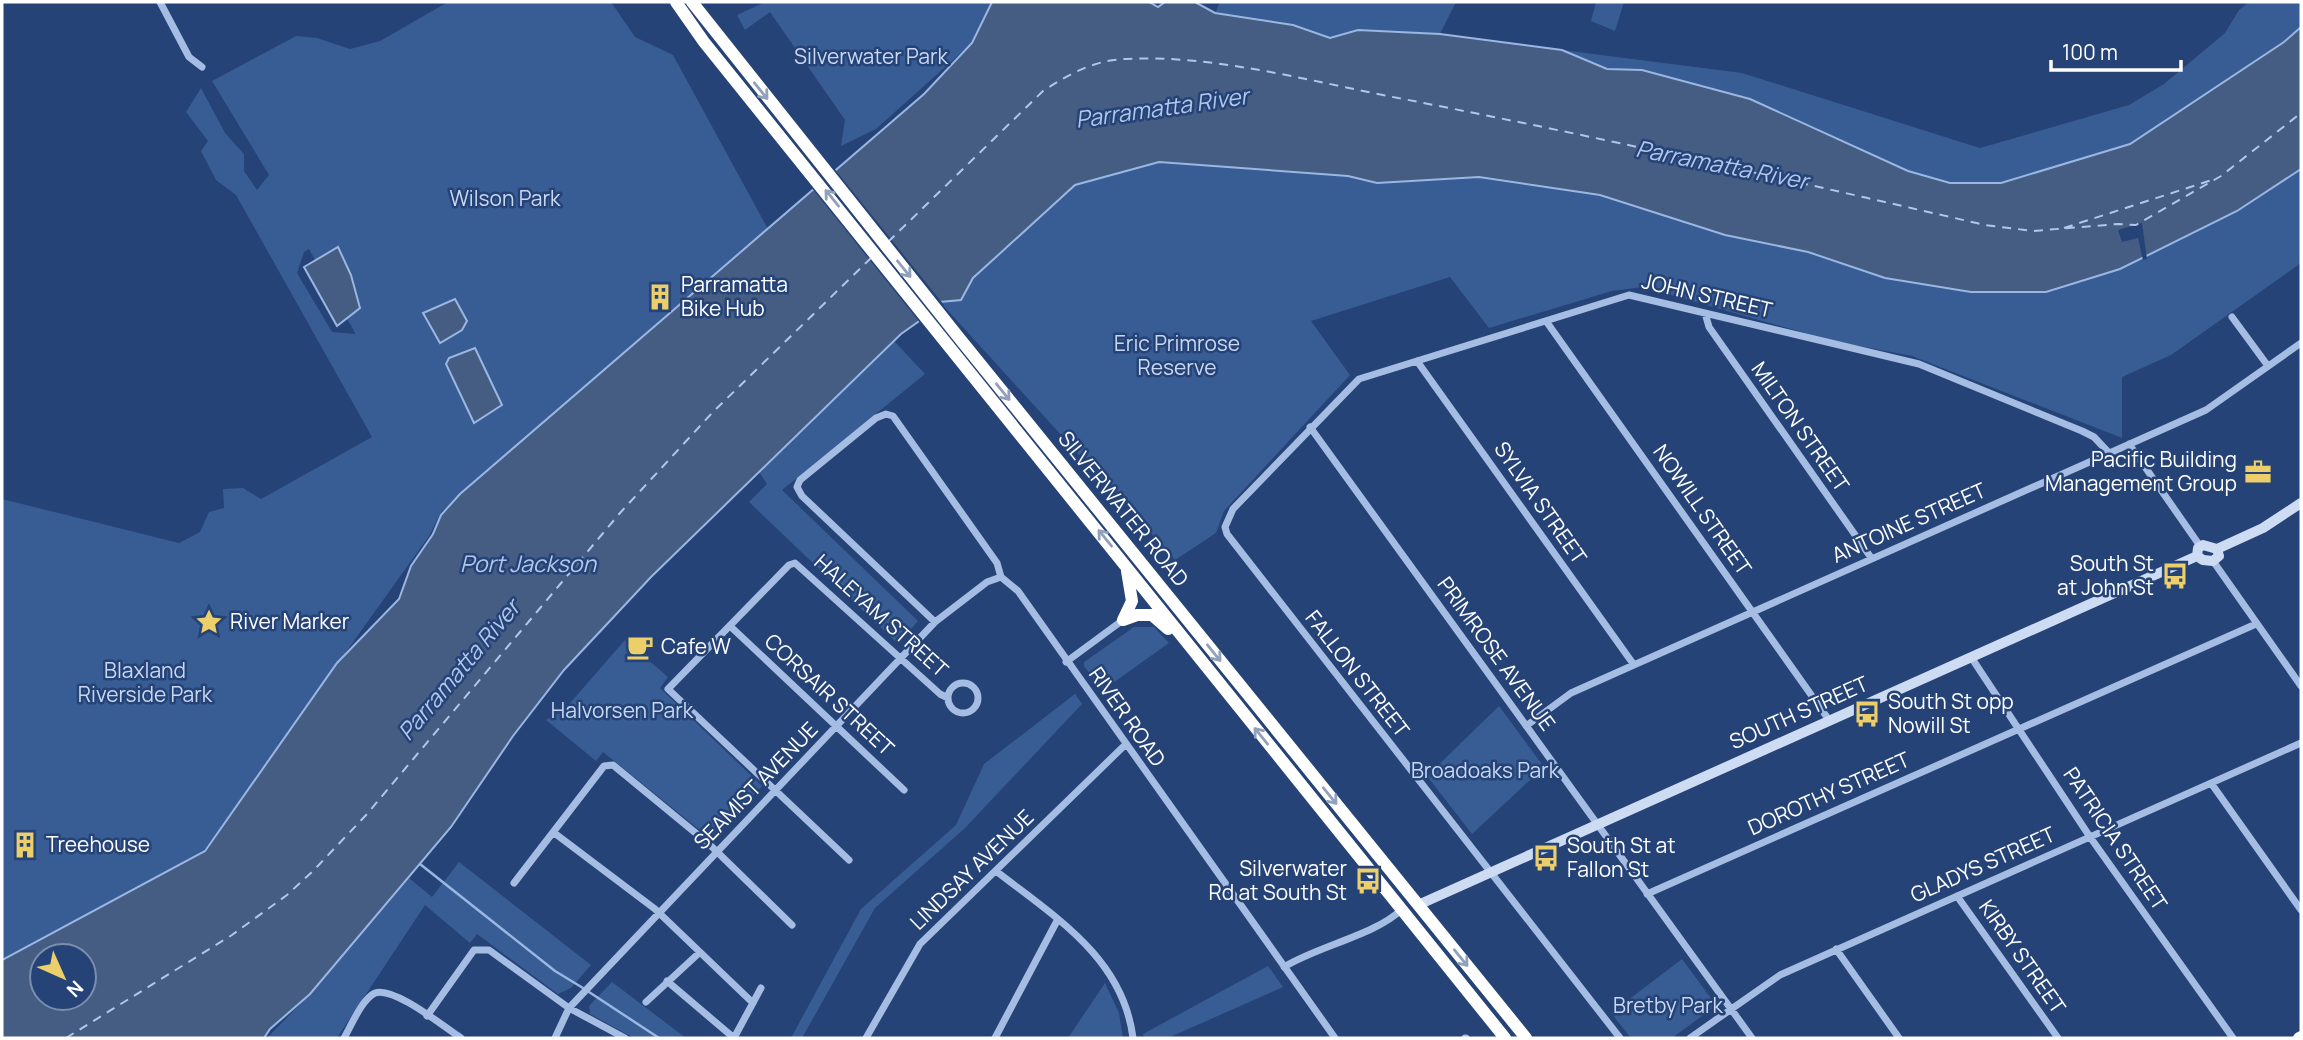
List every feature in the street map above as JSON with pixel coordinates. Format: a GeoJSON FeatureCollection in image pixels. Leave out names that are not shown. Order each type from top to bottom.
{"type":"FeatureCollection","features":[{"type":"Feature","properties":{"kind":"highway"},"geometry":{"type":"LineString","coordinates":[[665,2],[704,42]]}},
{"type":"Feature","properties":{"kind":"highway","name":"SILVERWATER ROAD"},"geometry":{"type":"LineString","coordinates":[[676,2],[704,42],[956,343],[1527,1038]]}},
{"type":"Feature","properties":{"kind":"highway","name":"SILVERWATER ROAD"},"geometry":{"type":"LineString","coordinates":[[692,2],[1222,687],[1500,1034]]}},
{"type":"Feature","properties":{"kind":"highway"},"geometry":{"type":"LineString","coordinates":[[1123,620],[1130,608],[1133,593],[1124,561]]}},
{"type":"Feature","properties":{"kind":"highway"},"geometry":{"type":"LineString","coordinates":[[1123,620],[1144,614],[1159,619],[1213,683],[1222,687]]}},
{"type":"Feature","properties":{"kind":"street"},"geometry":{"type":"LineString","coordinates":[[160,2],[189,57],[202,67]]}},
{"type":"Feature","properties":{"kind":"street","name":"JOHN STREET"},"geometry":{"type":"LineString","coordinates":[[1225,527],[1233,509],[1351,383],[1629,295],[1936,370],[2082,431],[2094,437],[2109,453]]}},
{"type":"Feature","properties":{"kind":"street","name":"MILTON STREET"},"geometry":{"type":"LineString","coordinates":[[1705,313],[1709,327],[1871,559]]}},
{"type":"Feature","properties":{"kind":"street"},"geometry":{"type":"LineString","coordinates":[[2232,317],[2268,366]]}},
{"type":"Feature","properties":{"kind":"street","name":"NOWILL STREET"},"geometry":{"type":"LineString","coordinates":[[1546,321],[1829,720]]}},
{"type":"Feature","properties":{"kind":"street","name":"ANTOINE STREET"},"geometry":{"type":"LineString","coordinates":[[1526,726],[1571,693],[2206,410],[2301,343]]}},
{"type":"Feature","properties":{"kind":"street","name":"SYLVIA STREET"},"geometry":{"type":"LineString","coordinates":[[1418,360],[1634,665]]}},
{"type":"Feature","properties":{"kind":"street","name":"RIVER ROAD"},"geometry":{"type":"LineString","coordinates":[[935,622],[802,496],[797,487],[800,480],[876,418],[886,414],[893,416],[997,563],[1001,577],[1018,591],[1335,1038]]}},
{"type":"Feature","properties":{"kind":"street","name":"PRIMROSE AVENUE"},"geometry":{"type":"LineString","coordinates":[[1310,427],[1752,1038]]}},
{"type":"Feature","properties":{"kind":"street"},"geometry":{"type":"LineString","coordinates":[[2129,444],[2203,560],[2213,561],[2219,556],[2217,549]]}},
{"type":"Feature","properties":{"kind":"street"},"geometry":{"type":"LineString","coordinates":[[2199,551],[2217,549],[2263,528],[2301,503]]}},
{"type":"Feature","properties":{"kind":"street","name":"FALLON STREET"},"geometry":{"type":"LineString","coordinates":[[1225,527],[1620,1038]]}},
{"type":"Feature","properties":{"kind":"street","name":"SOUTH STREET"},"geometry":{"type":"LineString","coordinates":[[1418,905],[1971,657],[2199,551]]}},
{"type":"Feature","properties":{"kind":"street"},"geometry":{"type":"LineString","coordinates":[[2213,561],[2301,687]]}},
{"type":"Feature","properties":{"kind":"street","name":"HALEYAM STREET"},"geometry":{"type":"LineString","coordinates":[[730,626],[789,565],[802,566],[901,659],[948,698],[951,706],[962,712],[971,710],[978,697],[975,689],[964,683],[951,689],[948,698]]}},
{"type":"Feature","properties":{"kind":"street","name":"SEAMIST AVENUE"},"geometry":{"type":"LineString","coordinates":[[555,1038],[571,1006],[935,622],[988,582],[1001,577]]}},
{"type":"Feature","properties":{"kind":"street"},"geometry":{"type":"LineString","coordinates":[[1066,662],[1123,620]]}},
{"type":"Feature","properties":{"kind":"street","name":"DOROTHY STREET"},"geometry":{"type":"LineString","coordinates":[[1647,894],[2256,624]]}},
{"type":"Feature","properties":{"kind":"street"},"geometry":{"type":"LineString","coordinates":[[730,626],[668,690],[849,860]]}},
{"type":"Feature","properties":{"kind":"street","name":"CORSAIR STREET"},"geometry":{"type":"LineString","coordinates":[[730,626],[904,790]]}},
{"type":"Feature","properties":{"kind":"street","name":"PATRICIA STREET"},"geometry":{"type":"LineString","coordinates":[[1971,657],[2090,836],[2233,1038]]}},
{"type":"Feature","properties":{"kind":"street","name":"GLADYS STREET"},"geometry":{"type":"LineString","coordinates":[[1690,1038],[1780,975],[2301,743]]}},
{"type":"Feature","properties":{"kind":"street","name":"LINDSAY AVENUE"},"geometry":{"type":"LineString","coordinates":[[866,1038],[920,944],[1125,745]]}},
{"type":"Feature","properties":{"kind":"street"},"geometry":{"type":"LineString","coordinates":[[514,883],[604,766],[613,765],[718,852],[792,925]]}},
{"type":"Feature","properties":{"kind":"street"},"geometry":{"type":"LineString","coordinates":[[2211,783],[2301,910]]}},
{"type":"Feature","properties":{"kind":"street"},"geometry":{"type":"LineString","coordinates":[[553,832],[659,914],[753,1003]]}},
{"type":"Feature","properties":{"kind":"street"},"geometry":{"type":"LineString","coordinates":[[996,871],[1058,919],[1097,955],[1111,972],[1128,1011],[1133,1038]]}},
{"type":"Feature","properties":{"kind":"street","name":"KIRBY STREET"},"geometry":{"type":"LineString","coordinates":[[1957,896],[2058,1038]]}},
{"type":"Feature","properties":{"kind":"street"},"geometry":{"type":"LineString","coordinates":[[1284,967],[1308,953],[1371,929],[1401,910]]}},
{"type":"Feature","properties":{"kind":"street"},"geometry":{"type":"LineString","coordinates":[[995,1038],[1058,919]]}},
{"type":"Feature","properties":{"kind":"street"},"geometry":{"type":"LineString","coordinates":[[427,1016],[474,950],[481,948],[489,950],[571,1006],[625,1038]]}},
{"type":"Feature","properties":{"kind":"street"},"geometry":{"type":"LineString","coordinates":[[1836,949],[1899,1038]]}},
{"type":"Feature","properties":{"kind":"street"},"geometry":{"type":"LineString","coordinates":[[646,1002],[699,953]]}},
{"type":"Feature","properties":{"kind":"street"},"geometry":{"type":"LineString","coordinates":[[667,981],[734,1038],[761,988]]}},
{"type":"Feature","properties":{"kind":"street"},"geometry":{"type":"LineString","coordinates":[[344,1038],[370,997],[377,992],[392,992],[461,1038]]}},
{"type":"Feature","properties":{"kind":"green space"},"geometry":{"type":"Polygon","coordinates":[[[448,2],[611,2],[635,37],[673,55],[768,229],[442,511],[429,536],[205,849],[106,906],[51,942],[28,942],[28,957],[2,974],[2,499],[179,543],[200,532],[209,512],[224,508],[223,489],[243,488],[261,499],[372,437],[236,195],[216,180],[201,151],[208,141],[186,112],[201,88],[225,133],[244,154],[244,171],[257,190],[269,175],[212,81],[296,36],[317,38],[350,49],[380,41],[448,2]],[[309,249],[304,252],[297,273],[332,332],[355,334],[309,249]]]}},
{"type":"Feature","properties":{"kind":"green space","name":"Silverwater Park"},"geometry":{"type":"Polygon","coordinates":[[[765,2],[992,2],[972,43],[876,129],[841,146],[845,120],[770,12],[745,30],[737,15],[765,2]]]}},
{"type":"Feature","properties":{"kind":"green space"},"geometry":{"type":"Polygon","coordinates":[[[1220,2],[1456,2],[1440,34],[1330,38],[1293,25],[1215,13],[1220,2]]]}},
{"type":"Feature","properties":{"kind":"green space"},"geometry":{"type":"Polygon","coordinates":[[[1596,2],[1624,2],[1615,31],[1591,21],[1596,2]]]}},
{"type":"Feature","properties":{"kind":"green space"},"geometry":{"type":"Polygon","coordinates":[[[2249,2],[2301,2],[2301,27],[2284,42],[2130,144],[2001,183],[1950,183],[1908,171],[1750,99],[1642,70],[1607,69],[1562,50],[1742,73],[1980,148],[2129,105],[2164,84],[2225,33],[2239,10],[2249,2]]]}},
{"type":"Feature","properties":{"kind":"green space","name":"Eric Primrose Reserve"},"geometry":{"type":"Polygon","coordinates":[[[1159,162],[1348,176],[1377,183],[1479,177],[1600,195],[1808,252],[1885,278],[1971,292],[2046,292],[2237,211],[2301,169],[2301,263],[2171,355],[2122,377],[2122,438],[1912,356],[1833,341],[1643,287],[1612,291],[1489,328],[1450,277],[1311,321],[1350,375],[1224,511],[1216,533],[1175,560],[940,302],[963,296],[973,278],[1075,185],[1159,162]]]}},
{"type":"Feature","properties":{"kind":"green space"},"geometry":{"type":"Polygon","coordinates":[[[894,341],[925,374],[782,490],[918,621],[898,644],[749,502],[767,484],[759,472],[894,341]]]}},
{"type":"Feature","properties":{"kind":"green space"},"geometry":{"type":"Polygon","coordinates":[[[1134,627],[1154,627],[1169,643],[1103,690],[1084,666],[1084,662],[1134,627]]]}},
{"type":"Feature","properties":{"kind":"green space","name":"Halvorsen Park"},"geometry":{"type":"Polygon","coordinates":[[[625,640],[668,677],[660,688],[762,786],[716,837],[711,839],[603,752],[596,761],[546,720],[564,710],[625,640]]]}},
{"type":"Feature","properties":{"kind":"green space"},"geometry":{"type":"Polygon","coordinates":[[[1075,694],[1082,704],[965,828],[875,908],[802,1038],[791,1038],[861,909],[956,825],[984,764],[1075,694]]]}},
{"type":"Feature","properties":{"kind":"green space","name":"Broadoaks Park"},"geometry":{"type":"Polygon","coordinates":[[[1499,706],[1544,767],[1472,834],[1427,776],[1499,706]]]}},
{"type":"Feature","properties":{"kind":"green space"},"geometry":{"type":"Polygon","coordinates":[[[459,862],[591,965],[571,988],[558,994],[477,934],[470,943],[425,905],[337,1038],[267,1038],[310,994],[409,878],[432,897],[459,862]]]}},
{"type":"Feature","properties":{"kind":"green space","name":"Bretby Park"},"geometry":{"type":"Polygon","coordinates":[[[1682,959],[1713,1001],[1713,1008],[1672,1038],[1631,1038],[1611,1013],[1682,959]]]}},
{"type":"Feature","properties":{"kind":"green space"},"geometry":{"type":"Polygon","coordinates":[[[1268,966],[1283,987],[1168,1038],[1144,1038],[1143,1034],[1268,966]]]}},
{"type":"Feature","properties":{"kind":"green space"},"geometry":{"type":"Polygon","coordinates":[[[612,982],[686,1038],[634,1038],[590,1014],[589,1006],[612,982]]]}},
{"type":"Feature","properties":{"kind":"green space"},"geometry":{"type":"Polygon","coordinates":[[[1105,983],[1119,1013],[1123,1038],[1068,1038],[1105,983]]]}},
{"type":"Feature","properties":{"kind":"water","name":"Port Jackson"},"geometry":{"type":"Polygon","coordinates":[[[992,2],[1149,2],[1158,7],[1165,2],[1195,2],[1215,13],[1293,25],[1330,38],[1358,30],[1440,34],[1562,50],[1607,69],[1642,70],[1750,99],[1908,171],[1950,183],[2001,183],[2130,144],[2284,42],[2301,27],[2301,169],[2237,211],[2120,269],[2046,292],[1971,292],[1885,278],[1808,252],[1725,235],[1600,195],[1479,177],[1377,183],[1348,176],[1159,162],[1075,185],[973,278],[961,300],[940,302],[932,312],[901,334],[651,577],[564,670],[513,736],[451,827],[310,994],[270,1029],[264,1038],[2,1038],[2,960],[28,946],[28,1012],[98,1012],[98,942],[36,942],[205,851],[337,663],[399,599],[411,566],[433,534],[441,515],[460,494],[924,94],[972,43],[992,2]]]}},
{"type":"Feature","properties":{"kind":"water"},"geometry":{"type":"Polygon","coordinates":[[[338,247],[351,275],[360,308],[337,326],[304,267],[338,247]]]}},
{"type":"Feature","properties":{"kind":"water"},"geometry":{"type":"Polygon","coordinates":[[[455,299],[467,321],[462,330],[440,343],[423,313],[455,299]]]}},
{"type":"Feature","properties":{"kind":"water"},"geometry":{"type":"Polygon","coordinates":[[[475,348],[502,405],[474,423],[446,364],[449,358],[475,348]]]}},
{"type":"Feature","properties":{"kind":"pier"},"geometry":{"type":"Polygon","coordinates":[[[833,167],[944,305],[921,324],[811,187],[833,167]]]}},
{"type":"Feature","properties":{"kind":"pier"},"geometry":{"type":"Polygon","coordinates":[[[2142,223],[2147,259],[2143,260],[2138,238],[2122,242],[2118,230],[2142,223]]]}},
{"type":"Feature","properties":{"kind":"waterway"},"geometry":{"type":"LineString","coordinates":[[420,864],[555,971],[583,988]]}},
{"type":"Feature","properties":{"kind":"waterway"},"geometry":{"type":"LineString","coordinates":[[589,992],[659,1038]]}},
{"type":"Feature","properties":{"kind":"ferry route"},"geometry":{"type":"LineString","coordinates":[[888,242],[1043,91],[1082,69],[1114,60],[1193,61],[1263,71],[1619,143],[1985,225],[2033,231],[2136,225],[2221,176],[2301,113]]}},
{"type":"Feature","properties":{"kind":"ferry route"},"geometry":{"type":"LineString","coordinates":[[2064,228],[2212,180]]}},
{"type":"Feature","properties":{"kind":"ferry route"},"geometry":{"type":"LineString","coordinates":[[66,1038],[232,935],[287,895],[314,870],[367,814],[620,513],[712,413],[871,258]]}},
{"type":"Feature","properties":{"kind":"place","name":"Parramatta Bike Hub"},"geometry":{"type":"Point","coordinates":[660,297]}},
{"type":"Feature","properties":{"kind":"place","name":"Pacific Building Management Group"},"geometry":{"type":"Point","coordinates":[2258,472]}},
{"type":"Feature","properties":{"kind":"place","name":"South St at John St"},"geometry":{"type":"Point","coordinates":[2175,576]}},
{"type":"Feature","properties":{"kind":"place","name":"River Marker"},"geometry":{"type":"Point","coordinates":[209,622]}},
{"type":"Feature","properties":{"kind":"place","name":"Cafe W"},"geometry":{"type":"Point","coordinates":[640,647]}},
{"type":"Feature","properties":{"kind":"place","name":"South St opp Nowill St"},"geometry":{"type":"Point","coordinates":[1867,714]}},
{"type":"Feature","properties":{"kind":"place","name":"Treehouse"},"geometry":{"type":"Point","coordinates":[25,845]}},
{"type":"Feature","properties":{"kind":"place","name":"South St at Fallon St"},"geometry":{"type":"Point","coordinates":[1546,858]}},
{"type":"Feature","properties":{"kind":"place","name":"Silverwater Rd at South St"},"geometry":{"type":"Point","coordinates":[1368,881]}},
{"type":"Feature","properties":{"kind":"water label","name":"Parramatta River"},"geometry":{"type":"Point","coordinates":[1162,108]}},
{"type":"Feature","properties":{"kind":"water label","name":"Parramatta River"},"geometry":{"type":"Point","coordinates":[1722,165]}},
{"type":"Feature","properties":{"kind":"water label","name":"Parramatta River"},"geometry":{"type":"Point","coordinates":[459,670]}},
{"type":"Feature","properties":{"kind":"park label","name":"Wilson Park"},"geometry":{"type":"Point","coordinates":[505,199]}},
{"type":"Feature","properties":{"kind":"park label","name":"Blaxland Riverside Park"},"geometry":{"type":"Point","coordinates":[145,683]}}]}
